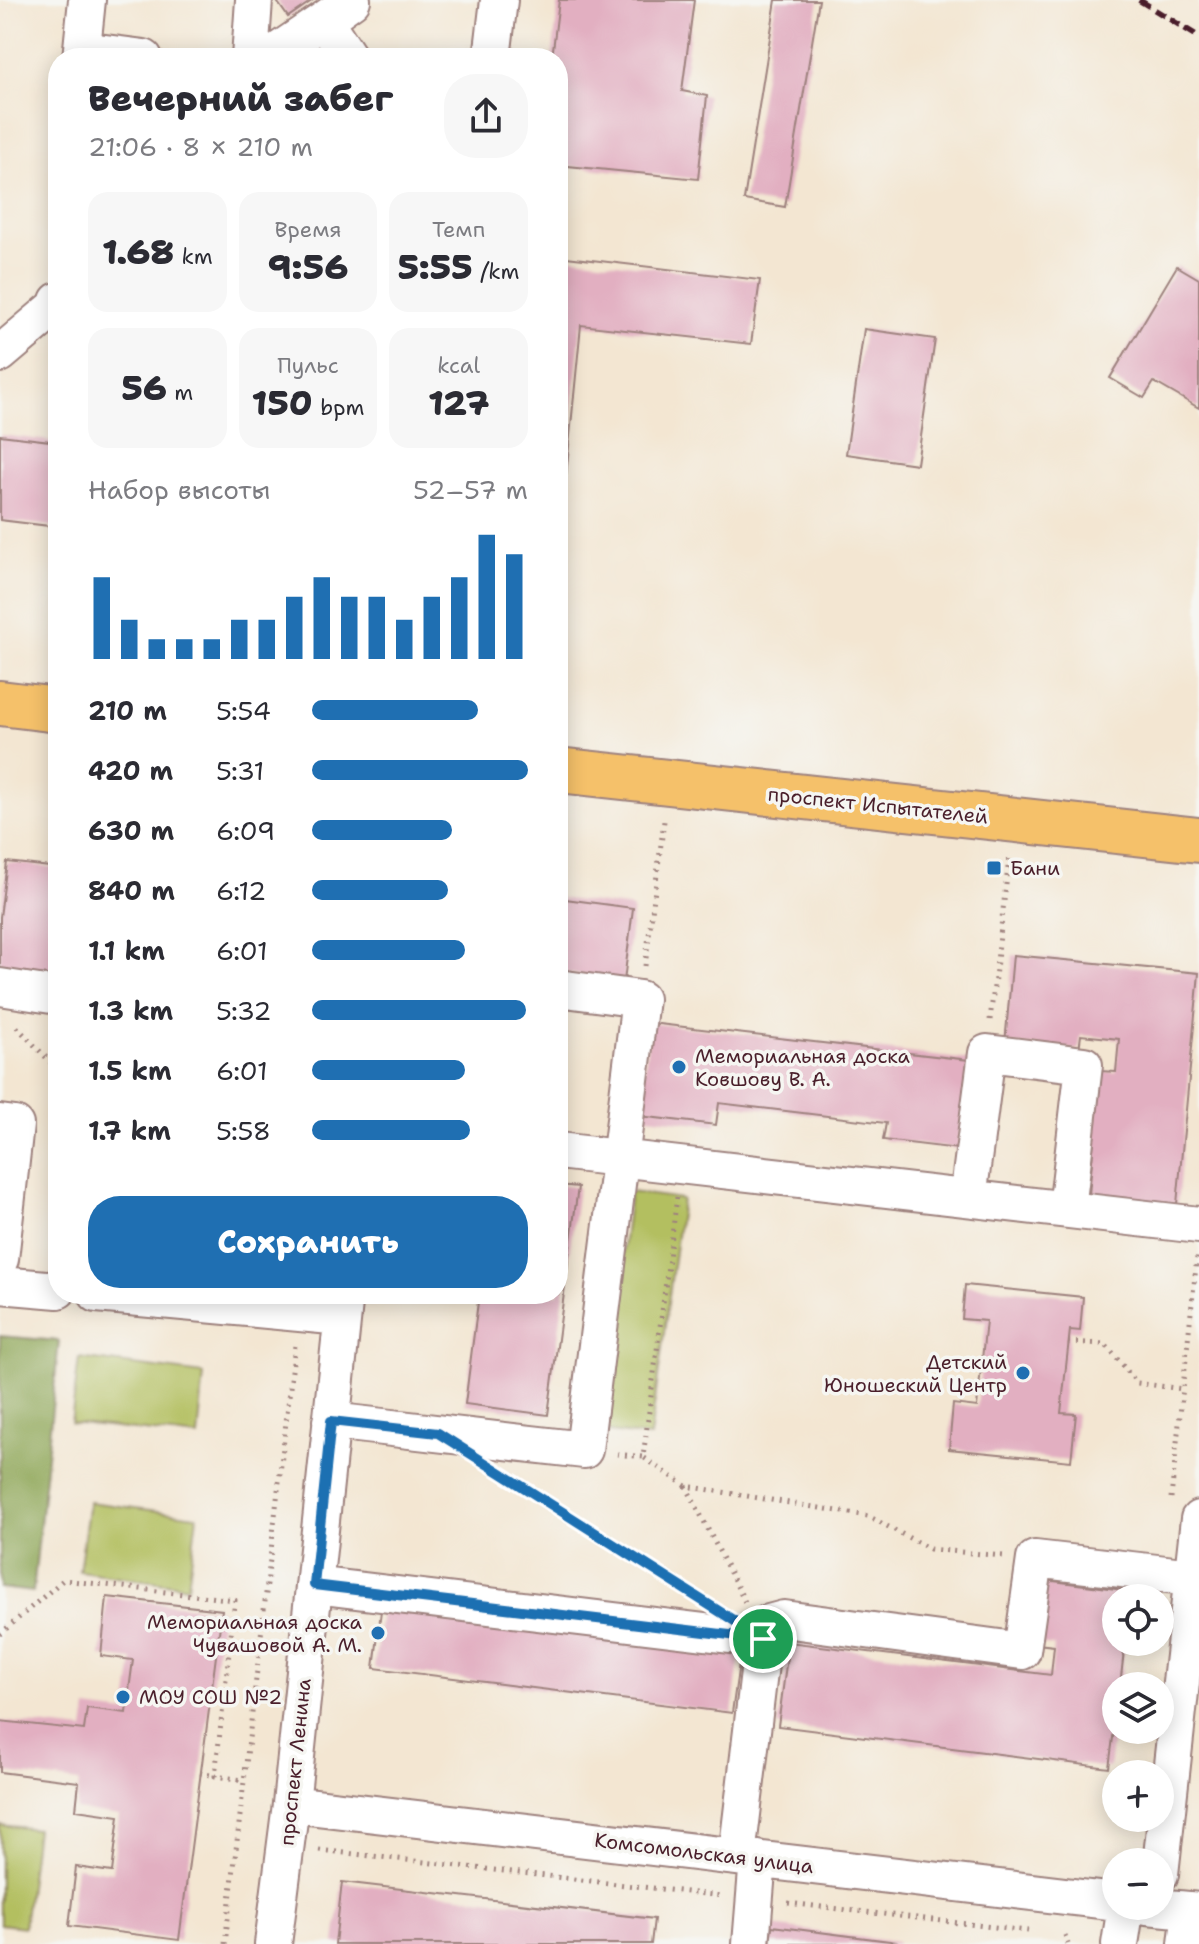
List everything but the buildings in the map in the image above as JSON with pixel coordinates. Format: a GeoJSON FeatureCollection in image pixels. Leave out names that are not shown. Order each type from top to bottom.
{"type":"FeatureCollection","features":[{"type":"Feature","properties":{"kind":"main road"},"geometry":{"type":"LineString","coordinates":[[0,703],[48,709]]}},
{"type":"Feature","properties":{"kind":"main road","name":"проспект Испытателей"},"geometry":{"type":"LineString","coordinates":[[568,771],[1199,840]]}},
{"type":"Feature","properties":{"kind":"street"},"geometry":{"type":"LineString","coordinates":[[83,48],[87,0]]}},
{"type":"Feature","properties":{"kind":"street"},"geometry":{"type":"LineString","coordinates":[[251,48],[254,0]]}},
{"type":"Feature","properties":{"kind":"street"},"geometry":{"type":"LineString","coordinates":[[493,48],[499,0]]}},
{"type":"Feature","properties":{"kind":"street"},"geometry":{"type":"LineString","coordinates":[[283,48],[338,10],[347,48]]}},
{"type":"Feature","properties":{"kind":"street"},"geometry":{"type":"LineString","coordinates":[[0,354],[48,313]]}},
{"type":"Feature","properties":{"kind":"street"},"geometry":{"type":"LineString","coordinates":[[331,1421],[584,1450],[640,999],[568,989]]}},
{"type":"Feature","properties":{"kind":"street"},"geometry":{"type":"LineString","coordinates":[[5,1003],[48,997]]}},
{"type":"Feature","properties":{"kind":"street"},"geometry":{"type":"LineString","coordinates":[[968,1198],[987,1053],[1084,1065],[1067,1209]]}},
{"type":"Feature","properties":{"kind":"street"},"geometry":{"type":"LineString","coordinates":[[0,1123],[15,1125],[0,1259]]}},
{"type":"Feature","properties":{"kind":"street"},"geometry":{"type":"LineString","coordinates":[[568,1152],[1067,1209],[1198,1240]]}},
{"type":"Feature","properties":{"kind":"street"},"geometry":{"type":"LineString","coordinates":[[0,1285],[48,1289]]}},
{"type":"Feature","properties":{"kind":"street"},"geometry":{"type":"LineString","coordinates":[[203,1304],[299,1313],[344,1306]]}},
{"type":"Feature","properties":{"kind":"street","name":"проспект Ленина"},"geometry":{"type":"LineString","coordinates":[[273,1944],[291,1804],[344,1306]]}},
{"type":"Feature","properties":{"kind":"street"},"geometry":{"type":"LineString","coordinates":[[1174,1854],[1184,1794],[1192,1577],[1191,1520]]}},
{"type":"Feature","properties":{"kind":"street"},"geometry":{"type":"LineString","coordinates":[[751,1944],[755,1899],[748,1858],[763,1639],[769,1623],[784,1619],[1022,1651],[1035,1559],[1192,1577]]}},
{"type":"Feature","properties":{"kind":"street"},"geometry":{"type":"LineString","coordinates":[[314,1585],[763,1639]]}},
{"type":"Feature","properties":{"kind":"street","name":"Комсомольская улица"},"geometry":{"type":"LineString","coordinates":[[291,1804],[1102,1900]]}},
{"type":"Feature","properties":{"kind":"street"},"geometry":{"type":"LineString","coordinates":[[1120,1942],[1149,1920]]}},
{"type":"Feature","properties":{"kind":"path"},"geometry":{"type":"LineString","coordinates":[[640,999],[664,819]]}},
{"type":"Feature","properties":{"kind":"path"},"geometry":{"type":"LineString","coordinates":[[987,1053],[1009,858]]}},
{"type":"Feature","properties":{"kind":"path"},"geometry":{"type":"LineString","coordinates":[[5,1003],[48,1057]]}},
{"type":"Feature","properties":{"kind":"path"},"geometry":{"type":"LineString","coordinates":[[698,1167],[678,1195],[643,1457],[686,1486],[868,1516],[930,1549],[1035,1559]]}},
{"type":"Feature","properties":{"kind":"path"},"geometry":{"type":"LineString","coordinates":[[1191,1520],[1183,1389],[1198,1240]]}},
{"type":"Feature","properties":{"kind":"path"},"geometry":{"type":"LineString","coordinates":[[225,1944],[299,1313]]}},
{"type":"Feature","properties":{"kind":"path"},"geometry":{"type":"LineString","coordinates":[[1068,1342],[1105,1344],[1137,1383],[1183,1389]]}},
{"type":"Feature","properties":{"kind":"path"},"geometry":{"type":"LineString","coordinates":[[503,1474],[698,1598]]}},
{"type":"Feature","properties":{"kind":"path"},"geometry":{"type":"LineString","coordinates":[[686,1486],[763,1639]]}},
{"type":"Feature","properties":{"kind":"path"},"geometry":{"type":"LineString","coordinates":[[0,1634],[63,1580],[235,1600],[215,1776]]}},
{"type":"Feature","properties":{"kind":"path"},"geometry":{"type":"LineString","coordinates":[[200,1773],[244,1780]]}},
{"type":"Feature","properties":{"kind":"path"},"geometry":{"type":"LineString","coordinates":[[286,1846],[1034,1931]]}},
{"type":"Feature","properties":{"kind":"path"},"geometry":{"type":"LineString","coordinates":[[1050,1933],[1120,1942]]}},
{"type":"Feature","properties":{"kind":"path"},"geometry":{"type":"LineString","coordinates":[[1065,1935],[1068,1944]]}},
{"type":"Feature","properties":{"kind":"green space"},"geometry":{"type":"Polygon","coordinates":[[[630,1192],[682,1199],[650,1437],[600,1431],[630,1192]]]}},
{"type":"Feature","properties":{"kind":"green space"},"geometry":{"type":"Polygon","coordinates":[[[0,1336],[59,1341],[33,1592],[0,1588],[0,1336]]]}},
{"type":"Feature","properties":{"kind":"green space"},"geometry":{"type":"Polygon","coordinates":[[[79,1358],[204,1374],[198,1437],[71,1423],[79,1358]]]}},
{"type":"Feature","properties":{"kind":"green space"},"geometry":{"type":"Polygon","coordinates":[[[89,1502],[197,1516],[188,1586],[79,1571],[89,1502]]]}},
{"type":"Feature","properties":{"kind":"green space"},"geometry":{"type":"Polygon","coordinates":[[[0,1825],[36,1829],[24,1927],[0,1924],[0,1825]]]}},
{"type":"Feature","properties":{"kind":"railway"},"geometry":{"type":"LineString","coordinates":[[1139,0],[1199,37]]}},
{"type":"Feature","properties":{"kind":"place","name":"Бани"},"geometry":{"type":"Point","coordinates":[994,868]}},
{"type":"Feature","properties":{"kind":"place","name":"Мемориальная доска Ковшову В. А."},"geometry":{"type":"Point","coordinates":[679,1067]}},
{"type":"Feature","properties":{"kind":"place","name":"Детский Юношеский Центр"},"geometry":{"type":"Point","coordinates":[1023,1373]}},
{"type":"Feature","properties":{"kind":"place","name":"Мемориальная доска Чувашовой А. М."},"geometry":{"type":"Point","coordinates":[378,1633]}},
{"type":"Feature","properties":{"kind":"place","name":"МОУ СОШ №2"},"geometry":{"type":"Point","coordinates":[123,1697]}},
{"type":"Feature","properties":{"kind":"route"},"geometry":{"type":"LineString","coordinates":[[331,1421],[438,1433],[763,1639],[314,1585],[331,1421]]}}]}
